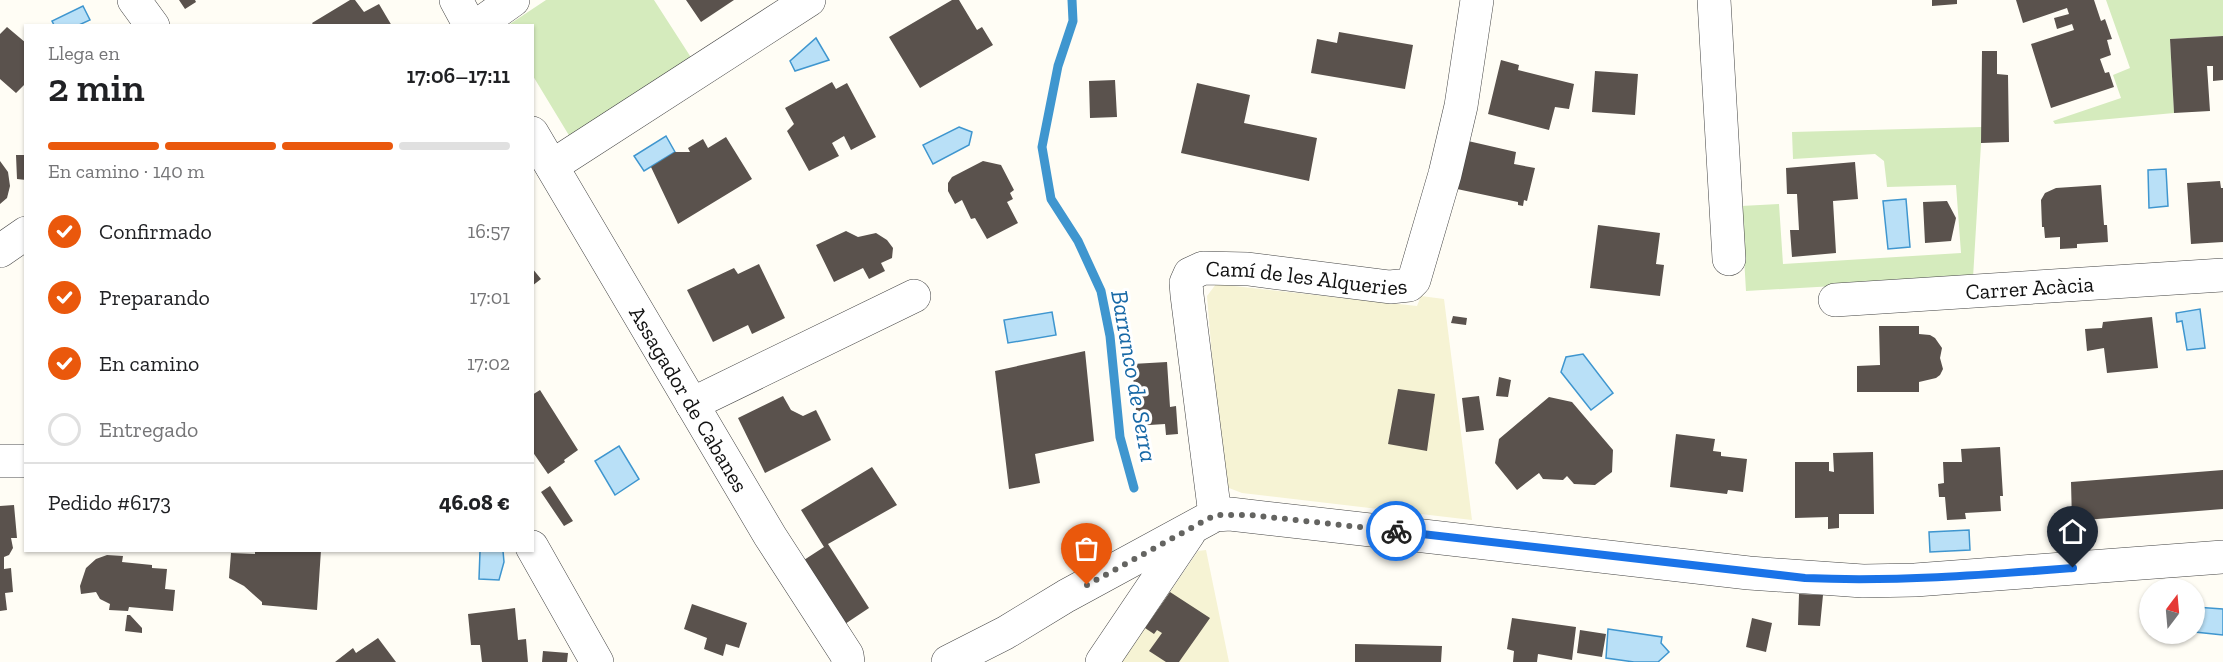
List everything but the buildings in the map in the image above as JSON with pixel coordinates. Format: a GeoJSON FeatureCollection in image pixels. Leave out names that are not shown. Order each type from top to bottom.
{"type":"FeatureCollection","features":[{"type":"Feature","properties":{"kind":"street"},"geometry":{"type":"LineString","coordinates":[[134,0],[152,24]]}},
{"type":"Feature","properties":{"kind":"street"},"geometry":{"type":"LineString","coordinates":[[456,0],[469,24]]}},
{"type":"Feature","properties":{"kind":"street"},"geometry":{"type":"LineString","coordinates":[[480,24],[513,0]]}},
{"type":"Feature","properties":{"kind":"street"},"geometry":{"type":"LineString","coordinates":[[552,166],[809,0]]}},
{"type":"Feature","properties":{"kind":"street","name":"Camí de les Alqueries"},"geometry":{"type":"LineString","coordinates":[[1203,522],[1186,283],[1190,274],[1203,268],[1248,269],[1390,286],[1409,285],[1414,280],[1445,174],[1461,106],[1477,0]]}},
{"type":"Feature","properties":{"kind":"street"},"geometry":{"type":"LineString","coordinates":[[1714,0],[1730,259]]}},
{"type":"Feature","properties":{"kind":"street","name":"Assagador de Cabanes"},"geometry":{"type":"LineString","coordinates":[[534,136],[770,536],[847,655],[848,662]]}},
{"type":"Feature","properties":{"kind":"street"},"geometry":{"type":"LineString","coordinates":[[0,251],[24,234]]}},
{"type":"Feature","properties":{"kind":"street","name":"Carrer Acàcia"},"geometry":{"type":"LineString","coordinates":[[1835,300],[2223,275]]}},
{"type":"Feature","properties":{"kind":"street"},"geometry":{"type":"LineString","coordinates":[[692,404],[914,296]]}},
{"type":"Feature","properties":{"kind":"street"},"geometry":{"type":"LineString","coordinates":[[0,461],[24,461]]}},
{"type":"Feature","properties":{"kind":"street"},"geometry":{"type":"LineString","coordinates":[[948,662],[1005,633],[1066,596],[1203,522],[1250,515],[1749,573],[1852,580],[1915,580],[2223,557]]}},
{"type":"Feature","properties":{"kind":"street"},"geometry":{"type":"LineString","coordinates":[[1102,662],[1203,522]]}},
{"type":"Feature","properties":{"kind":"street"},"geometry":{"type":"LineString","coordinates":[[534,551],[597,662]]}},
{"type":"Feature","properties":{"kind":"shaded area"},"geometry":{"type":"Polygon","coordinates":[[[1216,284],[1417,306],[1421,296],[1444,299],[1472,520],[1242,493],[1229,488],[1222,478],[1207,296],[1216,284]]]}},
{"type":"Feature","properties":{"kind":"shaded area"},"geometry":{"type":"Polygon","coordinates":[[[1206,550],[1229,662],[1122,662],[1198,551],[1206,550]]]}},
{"type":"Feature","properties":{"kind":"green space"},"geometry":{"type":"Polygon","coordinates":[[[546,0],[654,0],[692,59],[573,142],[534,78],[534,24],[510,24],[546,0]]]}},
{"type":"Feature","properties":{"kind":"green space"},"geometry":{"type":"Polygon","coordinates":[[[2106,0],[2223,0],[2223,36],[2170,39],[2174,113],[2055,124],[2053,121],[2121,98],[2113,75],[2130,68],[2106,0]]]}},
{"type":"Feature","properties":{"kind":"green space"},"geometry":{"type":"Polygon","coordinates":[[[1982,127],[1973,278],[1746,291],[1741,206],[1779,204],[1783,264],[1961,253],[1956,185],[1887,187],[1884,161],[1875,154],[1793,159],[1792,132],[1982,127]]]}},
{"type":"Feature","properties":{"kind":"water"},"geometry":{"type":"Polygon","coordinates":[[[83,6],[90,20],[81,24],[54,24],[52,21],[83,6]]]}},
{"type":"Feature","properties":{"kind":"water"},"geometry":{"type":"Polygon","coordinates":[[[816,38],[829,60],[795,71],[790,61],[816,38]]]}},
{"type":"Feature","properties":{"kind":"water"},"geometry":{"type":"Polygon","coordinates":[[[959,127],[972,132],[969,145],[933,164],[923,145],[959,127]]]}},
{"type":"Feature","properties":{"kind":"water"},"geometry":{"type":"Polygon","coordinates":[[[666,136],[675,152],[644,171],[634,156],[666,136]]]}},
{"type":"Feature","properties":{"kind":"water"},"geometry":{"type":"Polygon","coordinates":[[[2166,169],[2168,206],[2149,208],[2148,170],[2166,169]]]}},
{"type":"Feature","properties":{"kind":"water"},"geometry":{"type":"Polygon","coordinates":[[[1906,199],[1910,247],[1888,249],[1883,201],[1906,199]]]}},
{"type":"Feature","properties":{"kind":"water"},"geometry":{"type":"Polygon","coordinates":[[[2200,309],[2205,348],[2187,350],[2182,321],[2177,322],[2176,313],[2200,309]]]}},
{"type":"Feature","properties":{"kind":"water"},"geometry":{"type":"Polygon","coordinates":[[[1052,312],[1056,335],[1008,343],[1004,320],[1052,312]]]}},
{"type":"Feature","properties":{"kind":"water"},"geometry":{"type":"Polygon","coordinates":[[[1583,354],[1613,393],[1591,410],[1561,372],[1566,357],[1583,354]]]}},
{"type":"Feature","properties":{"kind":"water"},"geometry":{"type":"Polygon","coordinates":[[[619,446],[639,479],[615,495],[595,461],[619,446]]]}},
{"type":"Feature","properties":{"kind":"water"},"geometry":{"type":"Polygon","coordinates":[[[1969,530],[1970,550],[1930,552],[1929,532],[1969,530]]]}},
{"type":"Feature","properties":{"kind":"water"},"geometry":{"type":"Polygon","coordinates":[[[480,552],[503,552],[504,562],[499,580],[479,579],[480,552]]]}},
{"type":"Feature","properties":{"kind":"water"},"geometry":{"type":"Polygon","coordinates":[[[2205,608],[2223,609],[2223,635],[2205,633],[2205,608]]]}},
{"type":"Feature","properties":{"kind":"water"},"geometry":{"type":"Polygon","coordinates":[[[1608,629],[1662,637],[1661,643],[1669,652],[1658,662],[1634,662],[1606,658],[1608,629]]]}},
{"type":"Feature","properties":{"kind":"waterway","name":"Barranco de Serra"},"geometry":{"type":"LineString","coordinates":[[1072,0],[1073,21],[1058,66],[1042,147],[1051,199],[1078,241],[1101,291],[1110,336],[1120,437],[1134,488]]}},
{"type":"Feature","properties":{"kind":"way so far"},"geometry":{"type":"LineString","coordinates":[[1087,585],[1215,515],[1250,515],[1396,531]]}},
{"type":"Feature","properties":{"kind":"route"},"geometry":{"type":"LineString","coordinates":[[1396,531],[1805,578],[1863,581],[1915,580],[2073,568]]}}]}
